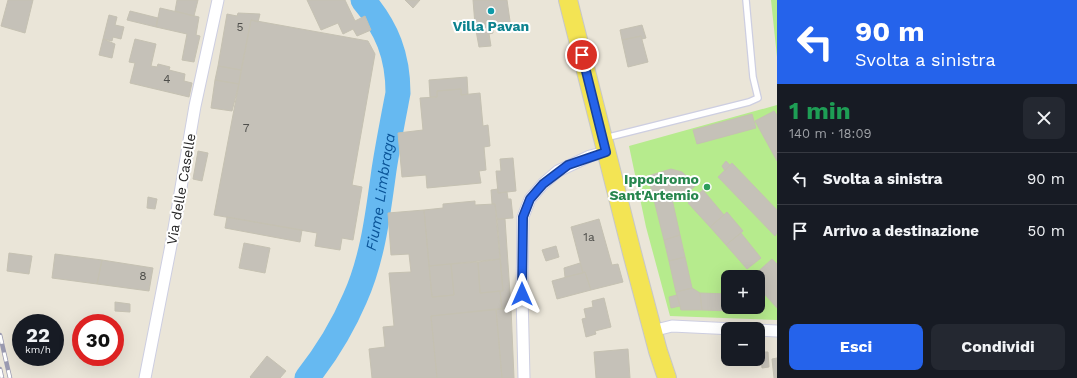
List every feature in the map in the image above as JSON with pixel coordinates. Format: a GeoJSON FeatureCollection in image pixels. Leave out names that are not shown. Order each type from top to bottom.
{"type":"FeatureCollection","features":[{"type":"Feature","properties":{"kind":"main road"},"geometry":{"type":"LineString","coordinates":[[568,0],[652,331],[667,378]]}},
{"type":"Feature","properties":{"kind":"street","name":"Via delle Caselle"},"geometry":{"type":"LineString","coordinates":[[145,378],[172,240],[199,84],[218,0]]}},
{"type":"Feature","properties":{"kind":"street"},"geometry":{"type":"LineString","coordinates":[[524,378],[522,294],[523,217],[530,199],[543,184],[558,171],[590,156],[605,145]]}},
{"type":"Feature","properties":{"kind":"street"},"geometry":{"type":"LineString","coordinates":[[652,331],[672,326],[721,328]]}},
{"type":"Feature","properties":{"kind":"street"},"geometry":{"type":"LineString","coordinates":[[765,330],[777,331]]}},
{"type":"Feature","properties":{"kind":"lane"},"geometry":{"type":"LineString","coordinates":[[605,145],[758,98],[753,77],[746,0]]}},
{"type":"Feature","properties":{"kind":"green space"},"geometry":{"type":"Polygon","coordinates":[[[771,0],[777,0],[777,57],[771,0]]]}},
{"type":"Feature","properties":{"kind":"green space","name":"Ippodromo Sant'Artemio"},"geometry":{"type":"Polygon","coordinates":[[[777,105],[777,320],[670,316],[646,227],[629,146],[777,105]]]}},
{"type":"Feature","properties":{"kind":"building"},"geometry":{"type":"Polygon","coordinates":[[[8,0],[33,0],[25,33],[1,26],[8,0]]]}},
{"type":"Feature","properties":{"kind":"building"},"geometry":{"type":"Polygon","coordinates":[[[177,0],[198,0],[194,16],[175,11],[177,0]]]}},
{"type":"Feature","properties":{"kind":"building"},"geometry":{"type":"Polygon","coordinates":[[[307,0],[345,0],[355,21],[365,16],[371,30],[357,36],[353,29],[343,34],[338,23],[321,30],[307,0]]]}},
{"type":"Feature","properties":{"kind":"building"},"geometry":{"type":"Polygon","coordinates":[[[405,0],[420,0],[413,8],[405,0]]]}},
{"type":"Feature","properties":{"kind":"building","name":"Villa Pavan"},"geometry":{"type":"Polygon","coordinates":[[[473,0],[507,0],[511,28],[497,30],[496,22],[475,25],[473,0]]]}},
{"type":"Feature","properties":{"kind":"building"},"geometry":{"type":"Polygon","coordinates":[[[160,8],[199,17],[196,35],[200,36],[194,62],[182,60],[187,34],[156,27],[160,8]]]}},
{"type":"Feature","properties":{"kind":"building"},"geometry":{"type":"Polygon","coordinates":[[[130,11],[158,18],[156,27],[127,20],[130,11]]]}},
{"type":"Feature","properties":{"kind":"building"},"geometry":{"type":"Polygon","coordinates":[[[238,13],[260,14],[258,22],[251,20],[241,70],[218,66],[227,14],[237,16],[238,13]]]}},
{"type":"Feature","properties":{"kind":"building"},"geometry":{"type":"Polygon","coordinates":[[[109,15],[117,17],[115,25],[124,27],[121,39],[113,37],[112,41],[103,39],[109,15]]]}},
{"type":"Feature","properties":{"kind":"building"},"geometry":{"type":"Polygon","coordinates":[[[251,20],[368,41],[375,54],[352,185],[362,187],[353,240],[342,238],[340,250],[315,246],[317,233],[214,215],[251,20]]]}},
{"type":"Feature","properties":{"kind":"building"},"geometry":{"type":"Polygon","coordinates":[[[492,23],[493,33],[489,34],[491,46],[479,47],[475,25],[492,23]]]}},
{"type":"Feature","properties":{"kind":"building"},"geometry":{"type":"Polygon","coordinates":[[[642,25],[646,38],[642,39],[641,36],[622,40],[620,30],[642,25]]]}},
{"type":"Feature","properties":{"kind":"building"},"geometry":{"type":"Polygon","coordinates":[[[641,36],[648,62],[628,67],[622,40],[641,36]]]}},
{"type":"Feature","properties":{"kind":"building"},"geometry":{"type":"Polygon","coordinates":[[[103,39],[115,44],[112,58],[99,55],[103,39]]]}},
{"type":"Feature","properties":{"kind":"building"},"geometry":{"type":"Polygon","coordinates":[[[135,39],[156,44],[151,66],[157,67],[158,64],[170,67],[169,70],[185,74],[184,81],[192,83],[189,97],[130,83],[135,63],[129,62],[135,39]]]}},
{"type":"Feature","properties":{"kind":"building"},"geometry":{"type":"Polygon","coordinates":[[[218,66],[241,70],[239,84],[215,80],[218,66]]]}},
{"type":"Feature","properties":{"kind":"building"},"geometry":{"type":"Polygon","coordinates":[[[467,77],[468,94],[461,95],[461,89],[437,91],[437,97],[430,97],[429,80],[467,77]]]}},
{"type":"Feature","properties":{"kind":"building"},"geometry":{"type":"Polygon","coordinates":[[[215,80],[239,84],[232,111],[211,108],[215,80]]]}},
{"type":"Feature","properties":{"kind":"building"},"geometry":{"type":"Polygon","coordinates":[[[461,89],[461,95],[480,93],[483,126],[488,125],[490,146],[484,147],[486,170],[479,171],[481,183],[427,188],[426,175],[402,177],[398,133],[423,130],[420,98],[437,97],[437,91],[461,89]]]}},
{"type":"Feature","properties":{"kind":"building"},"geometry":{"type":"Polygon","coordinates":[[[774,111],[777,115],[777,161],[755,121],[774,111]]]}},
{"type":"Feature","properties":{"kind":"building"},"geometry":{"type":"Polygon","coordinates":[[[752,114],[756,128],[697,144],[693,130],[752,114]]]}},
{"type":"Feature","properties":{"kind":"building"},"geometry":{"type":"Polygon","coordinates":[[[198,151],[208,153],[202,181],[193,179],[198,151]]]}},
{"type":"Feature","properties":{"kind":"building"},"geometry":{"type":"Polygon","coordinates":[[[513,158],[516,191],[498,193],[496,171],[501,171],[500,159],[513,158]]]}},
{"type":"Feature","properties":{"kind":"building"},"geometry":{"type":"Polygon","coordinates":[[[726,161],[730,165],[725,171],[722,166],[726,161]]]}},
{"type":"Feature","properties":{"kind":"building"},"geometry":{"type":"Polygon","coordinates":[[[732,163],[777,210],[777,233],[775,236],[718,177],[732,163]]]}},
{"type":"Feature","properties":{"kind":"building"},"geometry":{"type":"Polygon","coordinates":[[[671,169],[682,172],[696,185],[682,199],[678,196],[672,199],[680,235],[664,240],[648,176],[671,169]]]}},
{"type":"Feature","properties":{"kind":"building"},"geometry":{"type":"Polygon","coordinates":[[[498,189],[498,193],[507,192],[508,199],[511,199],[513,218],[497,219],[495,204],[492,204],[491,190],[498,189]]]}},
{"type":"Feature","properties":{"kind":"building"},"geometry":{"type":"Polygon","coordinates":[[[703,190],[724,215],[710,227],[688,203],[703,190]]]}},
{"type":"Feature","properties":{"kind":"building"},"geometry":{"type":"Polygon","coordinates":[[[148,197],[157,199],[155,209],[147,208],[148,197]]]}},
{"type":"Feature","properties":{"kind":"building"},"geometry":{"type":"Polygon","coordinates":[[[475,201],[475,205],[495,204],[500,259],[429,266],[424,210],[443,208],[443,204],[475,201]]]}},
{"type":"Feature","properties":{"kind":"building"},"geometry":{"type":"Polygon","coordinates":[[[424,210],[432,297],[454,295],[451,264],[478,262],[480,293],[500,291],[502,309],[431,316],[437,378],[372,378],[369,349],[385,347],[383,327],[394,326],[389,273],[411,272],[409,254],[391,255],[388,213],[424,210]]]}},
{"type":"Feature","properties":{"kind":"building"},"geometry":{"type":"Polygon","coordinates":[[[727,212],[743,231],[726,245],[710,227],[727,212]]]}},
{"type":"Feature","properties":{"kind":"building"},"geometry":{"type":"Polygon","coordinates":[[[227,217],[302,230],[300,242],[225,228],[227,217]]]}},
{"type":"Feature","properties":{"kind":"building"},"geometry":{"type":"Polygon","coordinates":[[[497,219],[505,219],[511,308],[502,309],[500,291],[503,291],[497,219]]]}},
{"type":"Feature","properties":{"kind":"building"},"geometry":{"type":"Polygon","coordinates":[[[599,219],[612,265],[618,264],[623,282],[591,290],[585,272],[583,273],[571,227],[599,219]]]}},
{"type":"Feature","properties":{"kind":"building"},"geometry":{"type":"Polygon","coordinates":[[[741,233],[761,258],[747,269],[726,245],[741,233]]]}},
{"type":"Feature","properties":{"kind":"building"},"geometry":{"type":"Polygon","coordinates":[[[680,235],[685,257],[669,261],[664,240],[680,235]]]}},
{"type":"Feature","properties":{"kind":"building"},"geometry":{"type":"Polygon","coordinates":[[[244,243],[270,248],[265,273],[239,268],[244,243]]]}},
{"type":"Feature","properties":{"kind":"building"},"geometry":{"type":"Polygon","coordinates":[[[556,246],[559,257],[546,261],[542,250],[556,246]]]}},
{"type":"Feature","properties":{"kind":"building"},"geometry":{"type":"Polygon","coordinates":[[[9,253],[32,256],[29,274],[7,271],[9,253]]]}},
{"type":"Feature","properties":{"kind":"building"},"geometry":{"type":"Polygon","coordinates":[[[55,254],[102,260],[97,284],[52,278],[55,254]]]}},
{"type":"Feature","properties":{"kind":"building"},"geometry":{"type":"Polygon","coordinates":[[[685,257],[692,288],[676,292],[669,261],[685,257]]]}},
{"type":"Feature","properties":{"kind":"building"},"geometry":{"type":"Polygon","coordinates":[[[500,259],[503,291],[480,293],[478,262],[500,259]]]}},
{"type":"Feature","properties":{"kind":"building"},"geometry":{"type":"Polygon","coordinates":[[[772,259],[777,264],[777,308],[765,295],[765,270],[760,270],[772,259]]]}},
{"type":"Feature","properties":{"kind":"building"},"geometry":{"type":"Polygon","coordinates":[[[102,260],[153,268],[149,291],[97,284],[102,260]]]}},
{"type":"Feature","properties":{"kind":"building"},"geometry":{"type":"Polygon","coordinates":[[[580,263],[583,273],[565,277],[564,268],[580,263]]]}},
{"type":"Feature","properties":{"kind":"building"},"geometry":{"type":"Polygon","coordinates":[[[451,264],[454,295],[432,297],[429,266],[451,264]]]}},
{"type":"Feature","properties":{"kind":"building"},"geometry":{"type":"Polygon","coordinates":[[[585,272],[591,290],[557,299],[552,281],[585,272]]]}},
{"type":"Feature","properties":{"kind":"building"},"geometry":{"type":"Polygon","coordinates":[[[692,288],[700,293],[702,310],[681,310],[676,292],[692,288]]]}},
{"type":"Feature","properties":{"kind":"building"},"geometry":{"type":"Polygon","coordinates":[[[700,293],[721,294],[721,311],[702,310],[700,293]]]}},
{"type":"Feature","properties":{"kind":"building"},"geometry":{"type":"Polygon","coordinates":[[[677,295],[680,306],[671,308],[669,297],[677,295]]]}},
{"type":"Feature","properties":{"kind":"building"},"geometry":{"type":"Polygon","coordinates":[[[604,298],[611,327],[595,331],[596,334],[586,337],[582,319],[586,318],[584,309],[593,307],[592,301],[604,298]]]}},
{"type":"Feature","properties":{"kind":"building"},"geometry":{"type":"Polygon","coordinates":[[[115,302],[130,304],[130,312],[115,311],[115,302]]]}},
{"type":"Feature","properties":{"kind":"building"},"geometry":{"type":"Polygon","coordinates":[[[511,308],[514,378],[502,378],[496,309],[511,308]]]}},
{"type":"Feature","properties":{"kind":"building"},"geometry":{"type":"Polygon","coordinates":[[[496,309],[502,378],[437,378],[431,316],[496,309]]]}},
{"type":"Feature","properties":{"kind":"building"},"geometry":{"type":"Polygon","coordinates":[[[628,349],[630,378],[596,378],[594,352],[628,349]]]}},
{"type":"Feature","properties":{"kind":"building"},"geometry":{"type":"Polygon","coordinates":[[[765,352],[768,352],[769,367],[762,368],[762,366],[765,366],[765,352]]]}},
{"type":"Feature","properties":{"kind":"building"},"geometry":{"type":"Polygon","coordinates":[[[267,356],[286,371],[280,378],[251,378],[250,377],[267,356]]]}},
{"type":"Feature","properties":{"kind":"building"},"geometry":{"type":"Polygon","coordinates":[[[777,358],[777,378],[774,378],[772,359],[777,358]]]}},
{"type":"Feature","properties":{"kind":"waterway","name":"Fiume Limbraga"},"geometry":{"type":"LineString","coordinates":[[307,378],[340,329],[361,283],[371,251],[398,93],[396,67],[390,43],[379,21],[363,0]]}},
{"type":"Feature","properties":{"kind":"railway"},"geometry":{"type":"LineString","coordinates":[[0,335],[10,378]]}},
{"type":"Feature","properties":{"kind":"railway"},"geometry":{"type":"LineString","coordinates":[[0,369],[2,378]]}},
{"type":"Feature","properties":{"kind":"place","name":"Villa Pavan"},"geometry":{"type":"Point","coordinates":[491,11]}},
{"type":"Feature","properties":{"kind":"place","name":"Ippodromo Sant'Artemio"},"geometry":{"type":"Point","coordinates":[707,187]}},
{"type":"Feature","properties":{"kind":"route"},"geometry":{"type":"LineString","coordinates":[[522,294],[523,217],[530,199],[543,184],[558,171],[590,156],[606,152],[582,55]]}}]}
